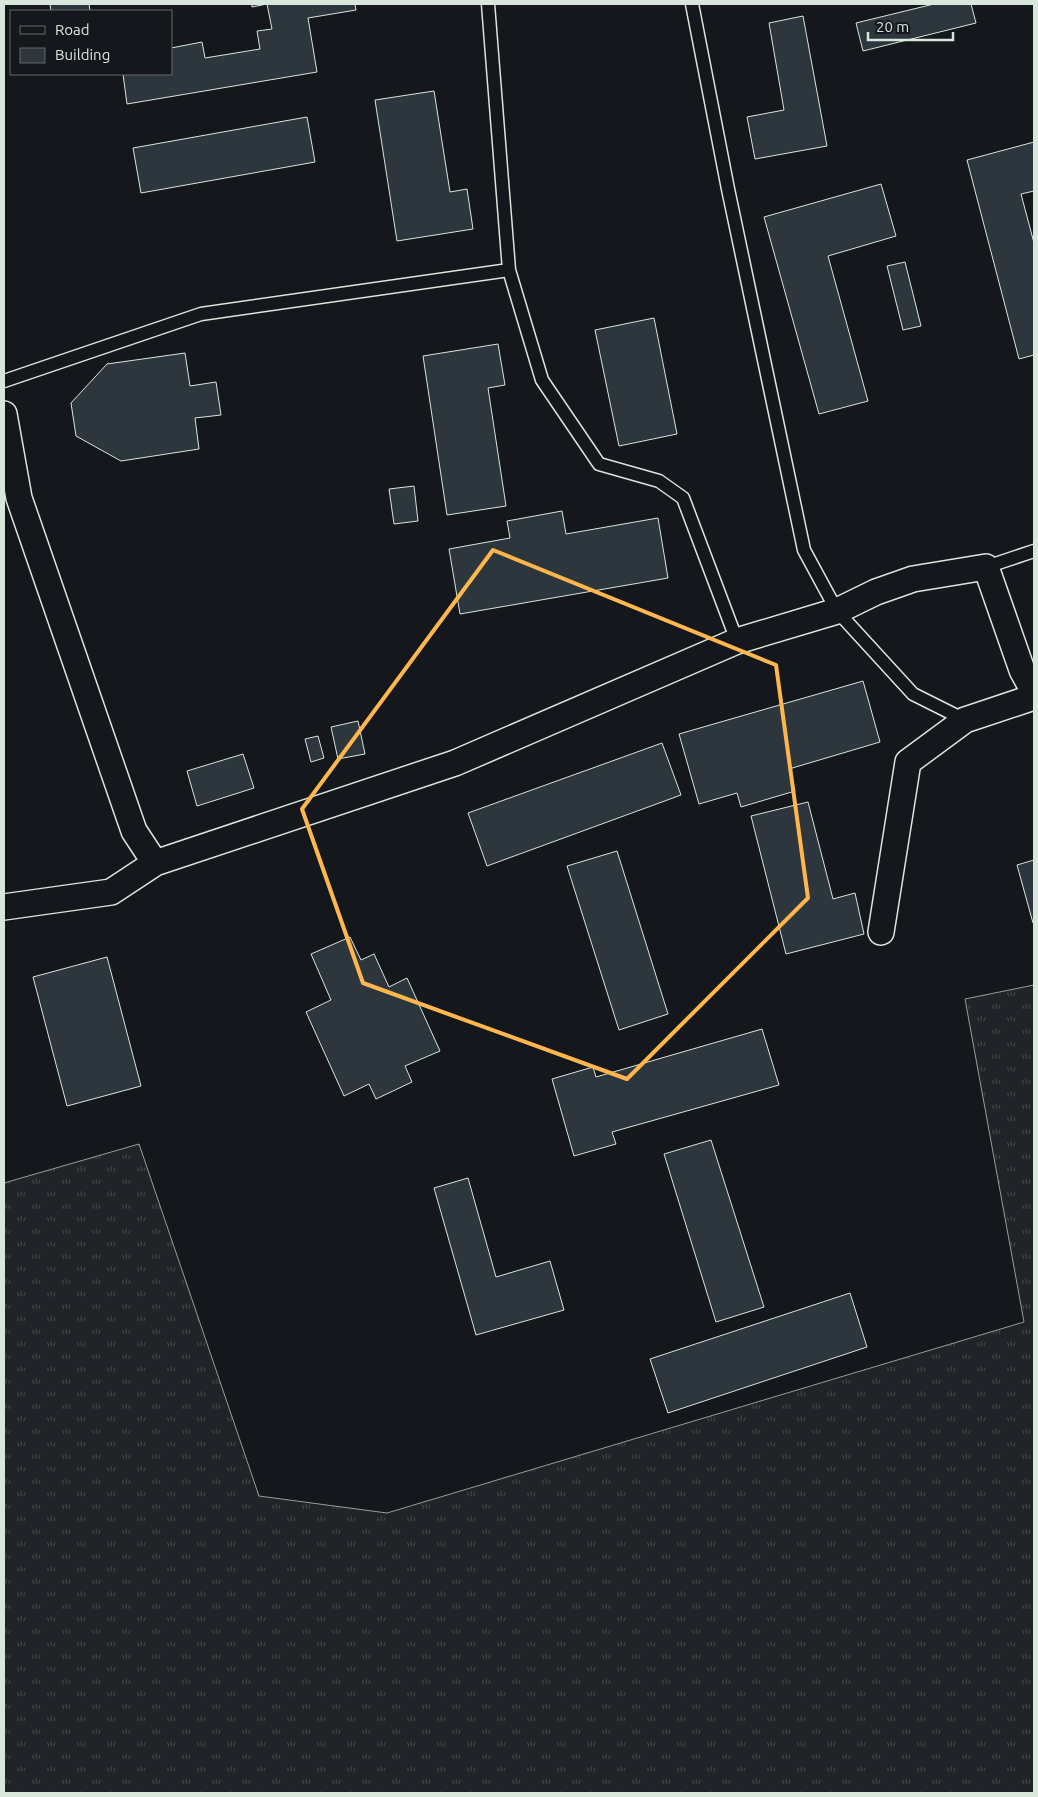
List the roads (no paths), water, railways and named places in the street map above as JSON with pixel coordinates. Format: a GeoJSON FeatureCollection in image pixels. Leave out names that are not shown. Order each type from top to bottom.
{"type":"FeatureCollection","features":[{"type":"Feature","properties":{"kind":"street"},"geometry":{"type":"LineString","coordinates":[[4,414],[19,498],[134,831],[155,863]]}},
{"type":"Feature","properties":{"kind":"street"},"geometry":{"type":"LineString","coordinates":[[4,907],[111,892],[155,863],[455,762],[737,641],[837,611],[876,592],[913,579],[986,567],[1022,670],[1034,692]]}},
{"type":"Feature","properties":{"kind":"street"},"geometry":{"type":"LineString","coordinates":[[881,932],[908,762],[965,720],[1034,697]]}},
{"type":"Feature","properties":{"kind":"lane"},"geometry":{"type":"LineString","coordinates":[[488,4],[509,270],[542,380],[599,464],[659,481],[683,498],[737,641]]}},
{"type":"Feature","properties":{"kind":"lane"},"geometry":{"type":"LineString","coordinates":[[692,4],[728,189],[804,550],[837,611],[913,694],[965,720]]}},
{"type":"Feature","properties":{"kind":"lane"},"geometry":{"type":"LineString","coordinates":[[4,382],[201,314],[509,270]]}},
{"type":"Feature","properties":{"kind":"lane"},"geometry":{"type":"LineString","coordinates":[[986,567],[1034,550]]}}]}
